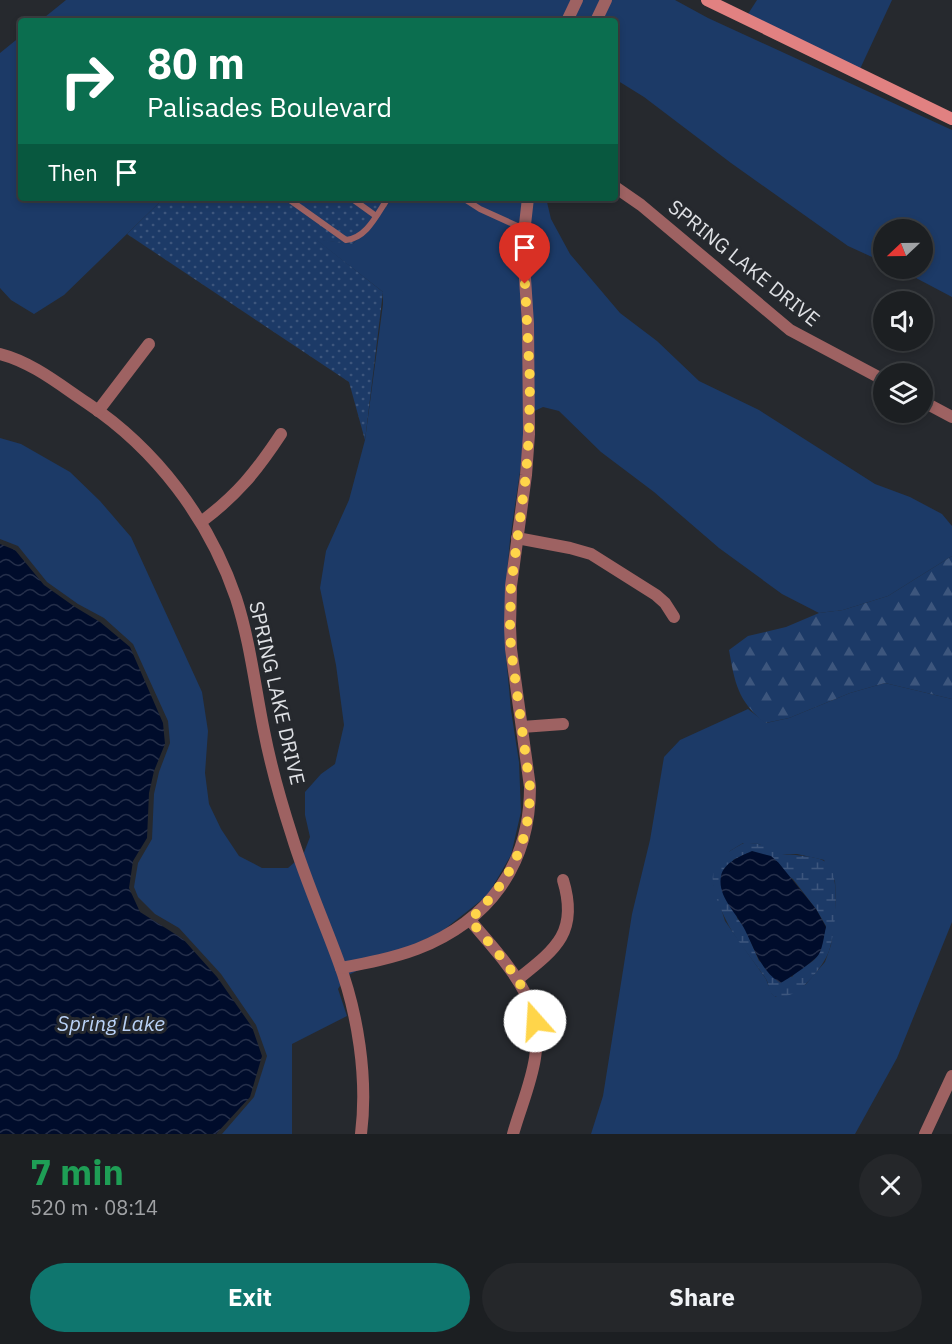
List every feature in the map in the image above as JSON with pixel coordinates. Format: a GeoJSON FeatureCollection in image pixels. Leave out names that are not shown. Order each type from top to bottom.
{"type":"FeatureCollection","features":[{"type":"Feature","properties":{"kind":"main road"},"geometry":{"type":"LineString","coordinates":[[707,0],[952,119]]}},
{"type":"Feature","properties":{"kind":"street"},"geometry":{"type":"LineString","coordinates":[[568,18],[577,0]]}},
{"type":"Feature","properties":{"kind":"street"},"geometry":{"type":"LineString","coordinates":[[597,18],[606,0]]}},
{"type":"Feature","properties":{"kind":"street","name":"SPRING LAKE DRIVE"},"geometry":{"type":"LineString","coordinates":[[618,189],[641,205],[790,330],[873,374]]}},
{"type":"Feature","properties":{"kind":"street"},"geometry":{"type":"LineString","coordinates":[[341,968],[415,949],[456,930],[470,920],[504,883],[519,856],[525,838],[530,787],[511,649],[510,626],[511,586],[526,475],[529,434],[530,370],[524,263],[528,201]]}},
{"type":"Feature","properties":{"kind":"street"},"geometry":{"type":"LineString","coordinates":[[98,411],[149,344]]}},
{"type":"Feature","properties":{"kind":"street","name":"SPRING LAKE DRIVE"},"geometry":{"type":"LineString","coordinates":[[0,354],[32,367],[98,411],[136,441],[155,460],[201,522],[224,565],[236,599],[280,797],[305,877],[341,968],[354,1020],[364,1094],[362,1134]]}},
{"type":"Feature","properties":{"kind":"street"},"geometry":{"type":"LineString","coordinates":[[933,407],[952,417]]}},
{"type":"Feature","properties":{"kind":"street"},"geometry":{"type":"LineString","coordinates":[[201,522],[246,484],[281,434]]}},
{"type":"Feature","properties":{"kind":"street"},"geometry":{"type":"LineString","coordinates":[[517,538],[591,554],[656,595],[674,617]]}},
{"type":"Feature","properties":{"kind":"street"},"geometry":{"type":"LineString","coordinates":[[522,727],[562,724]]}},
{"type":"Feature","properties":{"kind":"street"},"geometry":{"type":"LineString","coordinates":[[518,979],[544,958],[563,935],[569,900],[563,880]]}},
{"type":"Feature","properties":{"kind":"street"},"geometry":{"type":"LineString","coordinates":[[470,920],[518,979],[533,1009],[536,1045],[532,1073],[513,1134]]}},
{"type":"Feature","properties":{"kind":"street"},"geometry":{"type":"LineString","coordinates":[[925,1134],[952,1076]]}},
{"type":"Feature","properties":{"kind":"lane"},"geometry":{"type":"LineString","coordinates":[[291,201],[346,240],[363,234],[386,201]]}},
{"type":"Feature","properties":{"kind":"lane"},"geometry":{"type":"LineString","coordinates":[[355,201],[376,216]]}},
{"type":"Feature","properties":{"kind":"lane"},"geometry":{"type":"LineString","coordinates":[[468,201],[525,230]]}},
{"type":"Feature","properties":{"kind":"green space"},"geometry":{"type":"Polygon","coordinates":[[[66,0],[675,0],[708,18],[952,130],[952,297],[918,279],[933,279],[933,219],[873,219],[873,257],[848,246],[731,163],[644,97],[618,81],[618,18],[44,18],[66,0]]]}},
{"type":"Feature","properties":{"kind":"green space"},"geometry":{"type":"Polygon","coordinates":[[[757,0],[892,0],[860,69],[748,14],[757,0]]]}},
{"type":"Feature","properties":{"kind":"green space"},"geometry":{"type":"Polygon","coordinates":[[[18,38],[18,201],[161,201],[64,295],[34,314],[11,300],[0,288],[0,53],[18,38]]]}},
{"type":"Feature","properties":{"kind":"green space"},"geometry":{"type":"Polygon","coordinates":[[[161,201],[391,201],[353,244],[317,240],[383,292],[365,440],[349,382],[127,234],[161,201]]]}},
{"type":"Feature","properties":{"kind":"green space"},"geometry":{"type":"Polygon","coordinates":[[[391,201],[547,201],[551,219],[570,254],[620,313],[657,341],[699,381],[759,410],[875,484],[910,497],[942,514],[952,526],[952,556],[888,596],[843,610],[819,613],[782,594],[719,548],[654,492],[601,452],[559,411],[543,407],[524,416],[524,444],[506,585],[505,645],[519,762],[521,812],[511,855],[488,895],[441,932],[346,976],[338,989],[347,1016],[292,1044],[292,1134],[222,1134],[254,1097],[267,1056],[256,1025],[221,974],[179,928],[155,914],[138,897],[134,887],[138,863],[152,839],[154,794],[159,772],[170,743],[168,721],[133,644],[104,618],[78,604],[47,582],[18,546],[0,539],[0,438],[21,444],[70,472],[100,501],[131,537],[202,692],[208,731],[205,773],[209,804],[221,829],[239,856],[262,868],[288,868],[303,855],[310,837],[305,815],[305,792],[321,774],[335,764],[344,725],[336,665],[320,588],[326,551],[349,500],[365,440],[383,292],[315,239],[353,244],[391,201]]]}},
{"type":"Feature","properties":{"kind":"green space"},"geometry":{"type":"Polygon","coordinates":[[[952,556],[952,699],[885,683],[850,693],[789,718],[765,723],[743,699],[733,673],[729,650],[748,636],[786,627],[819,613],[843,610],[888,596],[952,556]]]}},
{"type":"Feature","properties":{"kind":"green space"},"geometry":{"type":"Polygon","coordinates":[[[885,683],[952,699],[952,922],[897,1058],[855,1134],[591,1134],[603,1096],[632,914],[650,840],[664,757],[680,740],[748,709],[766,723],[789,718],[850,693],[885,683]],[[743,843],[730,851],[713,883],[725,921],[766,979],[772,994],[782,997],[806,984],[825,962],[831,945],[836,901],[835,881],[824,860],[797,854],[780,854],[759,844],[743,843]]]}},
{"type":"Feature","properties":{"kind":"green space"},"geometry":{"type":"Polygon","coordinates":[[[744,843],[757,844],[782,854],[817,858],[826,862],[834,878],[836,905],[829,951],[809,981],[785,997],[772,994],[766,979],[729,926],[713,886],[713,875],[717,864],[729,852],[744,843]],[[748,853],[733,860],[737,918],[745,928],[759,961],[792,977],[817,956],[826,926],[793,879],[748,853]]]}},
{"type":"Feature","properties":{"kind":"water","name":"Spring Lake"},"geometry":{"type":"Polygon","coordinates":[[[0,544],[15,550],[44,585],[100,622],[130,647],[163,723],[165,744],[154,771],[149,793],[147,838],[133,861],[129,888],[140,912],[183,939],[217,977],[252,1027],[262,1056],[250,1097],[216,1134],[0,1134],[0,544]]]}},
{"type":"Feature","properties":{"kind":"water"},"geometry":{"type":"Polygon","coordinates":[[[752,851],[771,856],[778,862],[816,909],[826,927],[822,948],[817,957],[780,983],[763,965],[722,891],[721,876],[726,867],[752,851]]]}},
{"type":"Feature","properties":{"kind":"route"},"geometry":{"type":"LineString","coordinates":[[525,284],[530,381],[529,434],[526,475],[511,586],[510,626],[511,649],[530,787],[530,805],[525,838],[519,856],[504,883],[470,920],[518,979],[533,1009],[535,1021]]}}]}
